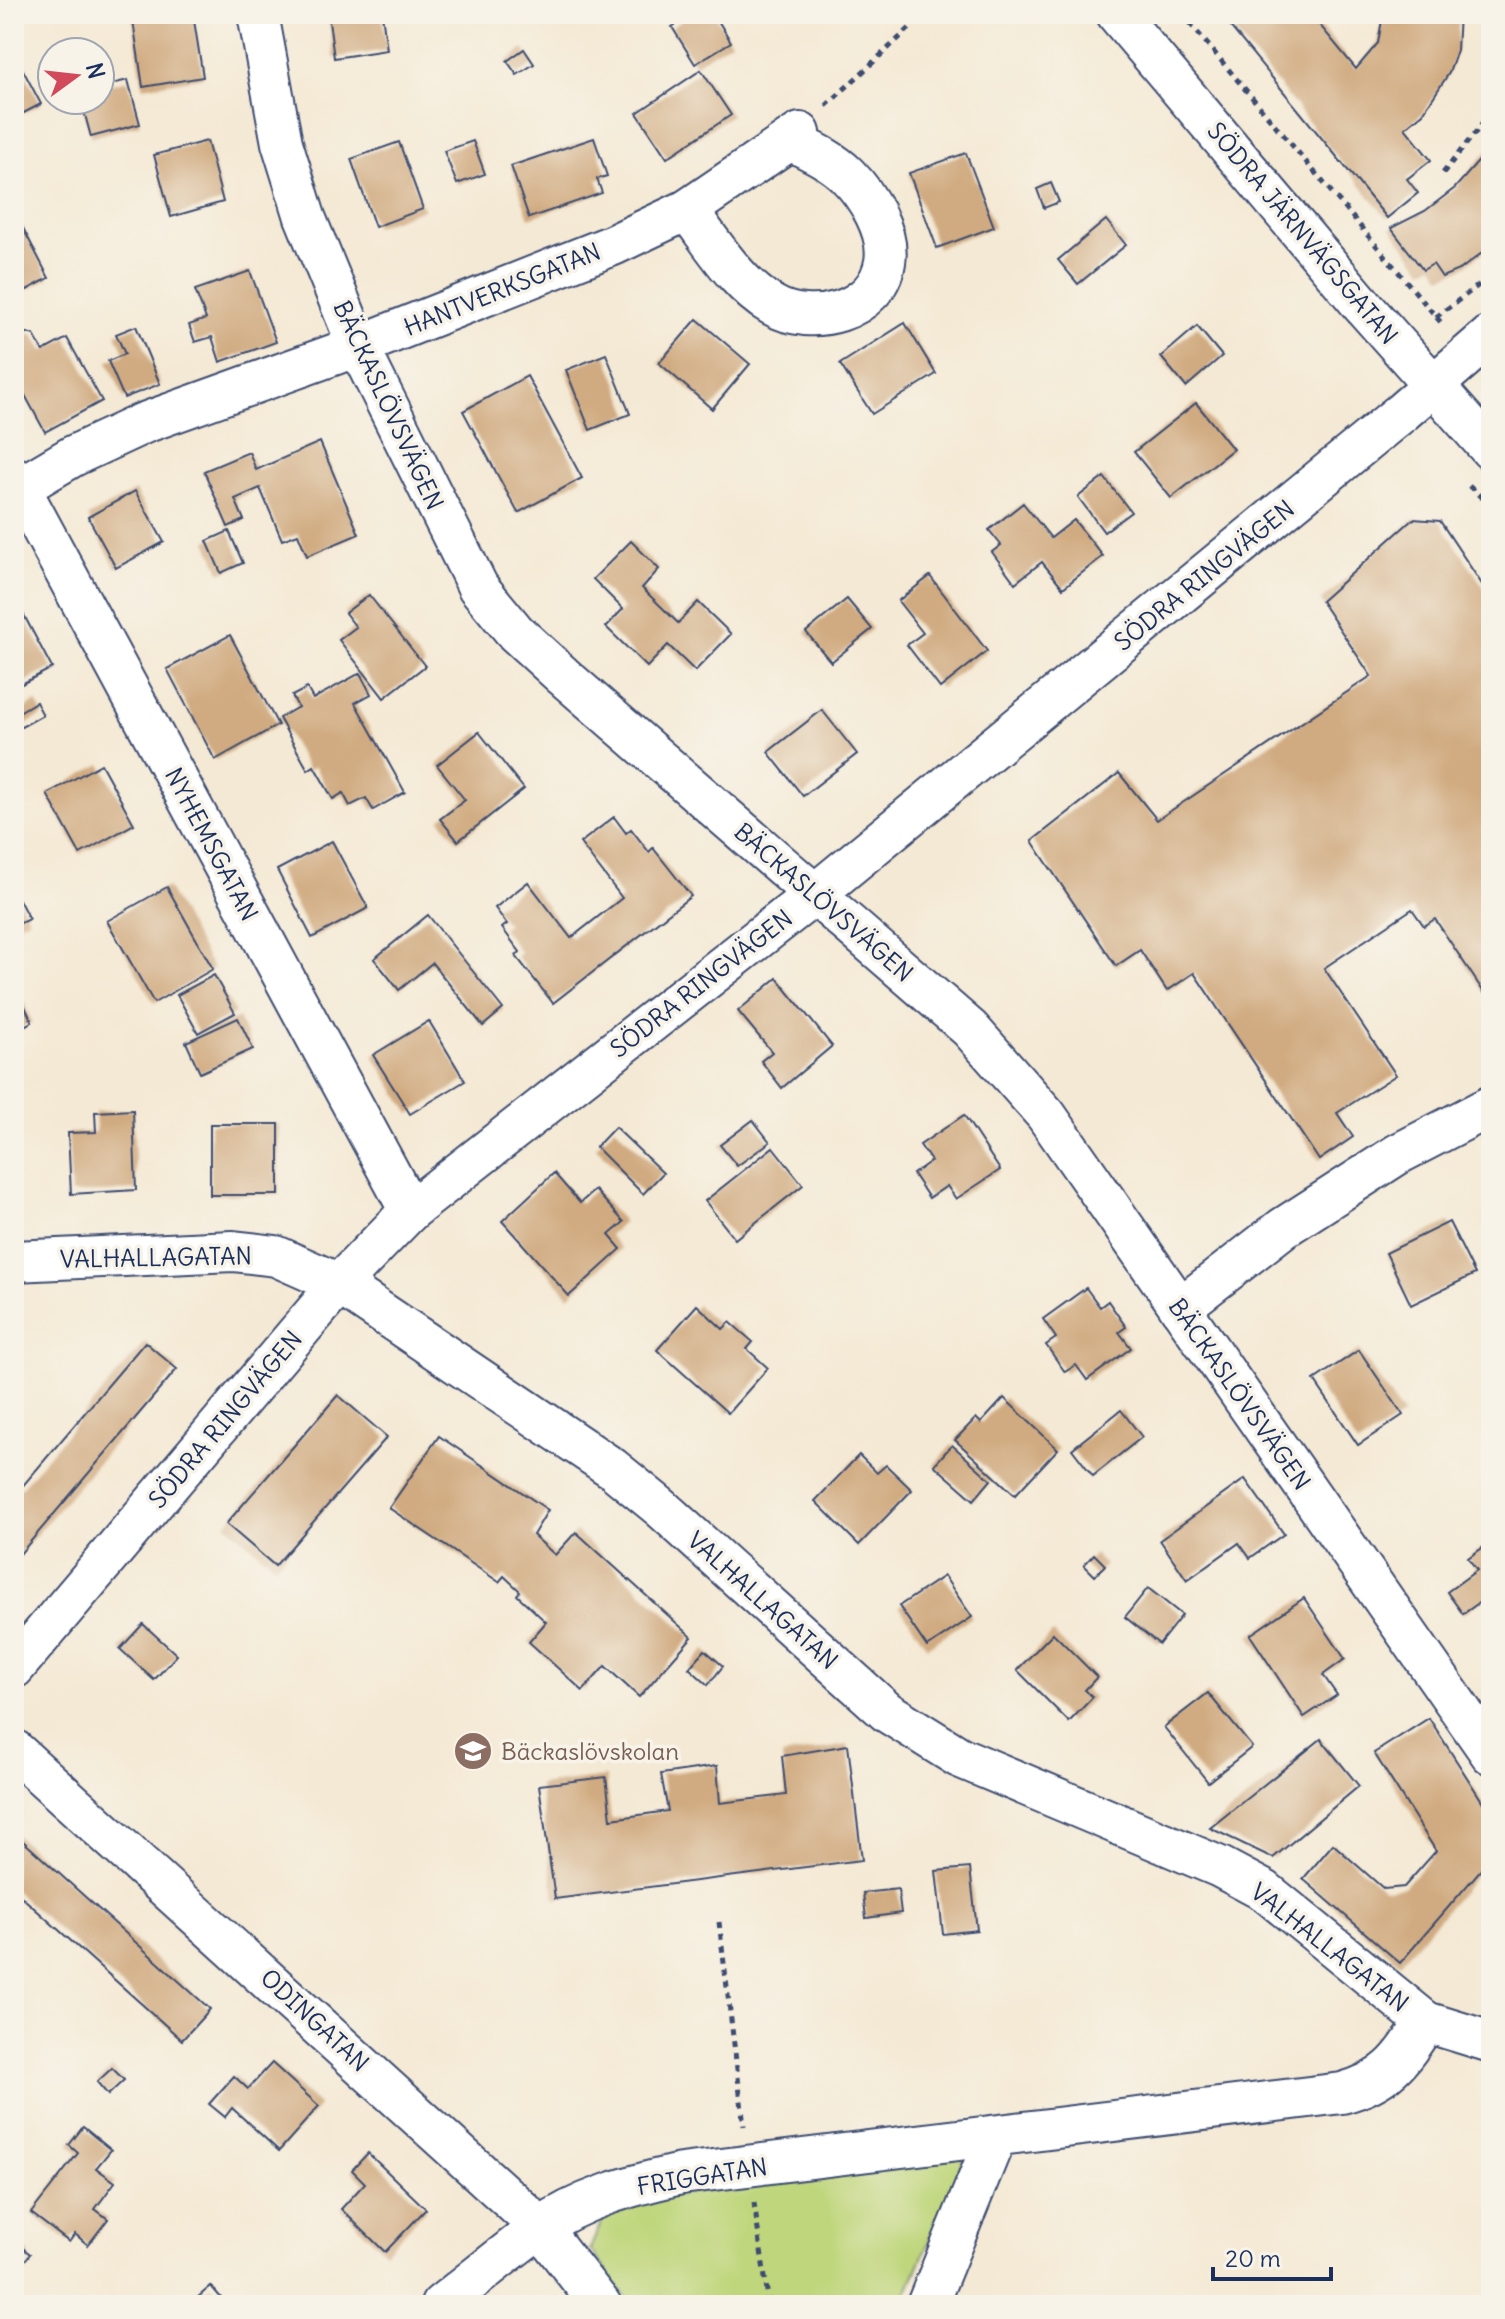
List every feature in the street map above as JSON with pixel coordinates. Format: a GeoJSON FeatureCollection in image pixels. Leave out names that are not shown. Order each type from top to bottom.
{"type":"FeatureCollection","features":[{"type":"Feature","properties":{"kind":"street","name":"BÄCKASLÖVSVÄGEN"},"geometry":{"type":"LineString","coordinates":[[258,14],[282,143],[305,217],[358,346],[478,587],[516,633],[970,1029],[1006,1066],[1046,1115],[1491,1754]]}},
{"type":"Feature","properties":{"kind":"street","name":"SÖDRA JÄRNVÄGSGATAN"},"geometry":{"type":"LineString","coordinates":[[1117,14],[1491,450]]}},
{"type":"Feature","properties":{"kind":"street","name":"HANTVERKSGATAN"},"geometry":{"type":"LineString","coordinates":[[16,485],[144,423],[358,346],[613,245],[687,210],[795,136]]}},
{"type":"Feature","properties":{"kind":"street"},"geometry":{"type":"LineString","coordinates":[[687,210],[744,282],[771,305],[797,316],[817,318],[848,307],[870,291],[882,277],[886,258],[877,218],[846,173],[795,136]]}},
{"type":"Feature","properties":{"kind":"street","name":"SÖDRA RINGVÄGEN"},"geometry":{"type":"LineString","coordinates":[[14,1668],[339,1284],[410,1211],[815,894],[1480,344]]}},
{"type":"Feature","properties":{"kind":"street","name":"NYHEMSGATAN"},"geometry":{"type":"LineString","coordinates":[[16,485],[410,1211]]}},
{"type":"Feature","properties":{"kind":"street"},"geometry":{"type":"LineString","coordinates":[[1180,1308],[1283,1228],[1398,1154],[1491,1106]]}},
{"type":"Feature","properties":{"kind":"street","name":"VALHALLAGATAN"},"geometry":{"type":"LineString","coordinates":[[14,1261],[233,1251],[276,1256],[339,1284],[612,1468],[660,1507],[887,1712],[922,1736],[959,1757],[1220,1867],[1265,1891],[1426,2022],[1491,2042]]}},
{"type":"Feature","properties":{"kind":"street","name":"ODINGATAN"},"geometry":{"type":"LineString","coordinates":[[14,1750],[540,2227],[601,2305]]}},
{"type":"Feature","properties":{"kind":"street","name":"FRIGGATAN"},"geometry":{"type":"LineString","coordinates":[[441,2305],[540,2227],[595,2199],[633,2185],[681,2174],[1301,2100],[1366,2087],[1385,2076],[1426,2022]]}},
{"type":"Feature","properties":{"kind":"street"},"geometry":{"type":"LineString","coordinates":[[927,2305],[996,2136]]}},
{"type":"Feature","properties":{"kind":"path"},"geometry":{"type":"LineString","coordinates":[[795,136],[925,14]]}},
{"type":"Feature","properties":{"kind":"path"},"geometry":{"type":"LineString","coordinates":[[1182,14],[1436,317],[1480,344]]}},
{"type":"Feature","properties":{"kind":"path"},"geometry":{"type":"LineString","coordinates":[[1443,173],[1491,113]]}},
{"type":"Feature","properties":{"kind":"path"},"geometry":{"type":"LineString","coordinates":[[1436,317],[1491,276]]}},
{"type":"Feature","properties":{"kind":"path"},"geometry":{"type":"LineString","coordinates":[[719,1922],[769,2305]]}},
{"type":"Feature","properties":{"kind":"green space"},"geometry":{"type":"Polygon","coordinates":[[[968,2149],[902,2305],[632,2305],[590,2249],[609,2205],[968,2149]]]}},
{"type":"Feature","properties":{"kind":"building"},"geometry":{"type":"Polygon","coordinates":[[[132,14],[193,14],[203,77],[143,87],[132,14]]]}},
{"type":"Feature","properties":{"kind":"building"},"geometry":{"type":"Polygon","coordinates":[[[328,14],[382,14],[387,50],[334,58],[328,14]]]}},
{"type":"Feature","properties":{"kind":"building"},"geometry":{"type":"Polygon","coordinates":[[[692,14],[714,14],[731,42],[695,64],[672,27],[692,14]]]}},
{"type":"Feature","properties":{"kind":"building"},"geometry":{"type":"Polygon","coordinates":[[[1220,14],[1317,14],[1313,17],[1356,69],[1378,43],[1383,14],[1459,14],[1457,50],[1449,73],[1423,113],[1405,128],[1431,160],[1407,179],[1418,193],[1387,218],[1220,14]]]}},
{"type":"Feature","properties":{"kind":"building"},"geometry":{"type":"Polygon","coordinates":[[[524,49],[534,64],[517,75],[507,61],[524,49]]]}},
{"type":"Feature","properties":{"kind":"building"},"geometry":{"type":"Polygon","coordinates":[[[14,53],[36,95],[36,107],[14,118],[14,53]]]}},
{"type":"Feature","properties":{"kind":"building"},"geometry":{"type":"Polygon","coordinates":[[[701,70],[731,115],[667,158],[637,113],[701,70]]]}},
{"type":"Feature","properties":{"kind":"building"},"geometry":{"type":"Polygon","coordinates":[[[128,80],[140,124],[91,137],[85,116],[116,116],[116,83],[128,80]]]}},
{"type":"Feature","properties":{"kind":"building"},"geometry":{"type":"Polygon","coordinates":[[[594,138],[607,176],[597,179],[602,193],[529,218],[511,166],[594,138]]]}},
{"type":"Feature","properties":{"kind":"building"},"geometry":{"type":"Polygon","coordinates":[[[207,141],[223,202],[171,217],[154,155],[207,141]]]}},
{"type":"Feature","properties":{"kind":"building"},"geometry":{"type":"Polygon","coordinates":[[[473,141],[485,174],[457,184],[444,151],[473,141]]]}},
{"type":"Feature","properties":{"kind":"building"},"geometry":{"type":"Polygon","coordinates":[[[399,142],[423,209],[375,227],[351,159],[399,142]]]}},
{"type":"Feature","properties":{"kind":"building"},"geometry":{"type":"Polygon","coordinates":[[[1491,147],[1491,246],[1461,269],[1442,277],[1433,264],[1423,270],[1391,228],[1425,211],[1455,188],[1491,147]]]}},
{"type":"Feature","properties":{"kind":"building"},"geometry":{"type":"Polygon","coordinates":[[[966,153],[994,227],[937,248],[909,173],[966,153]]]}},
{"type":"Feature","properties":{"kind":"building"},"geometry":{"type":"Polygon","coordinates":[[[1051,183],[1059,202],[1044,208],[1037,189],[1051,183]]]}},
{"type":"Feature","properties":{"kind":"building"},"geometry":{"type":"Polygon","coordinates":[[[14,211],[49,278],[14,297],[14,211]]]}},
{"type":"Feature","properties":{"kind":"building"},"geometry":{"type":"Polygon","coordinates":[[[1106,220],[1126,245],[1078,284],[1058,260],[1106,220]]]}},
{"type":"Feature","properties":{"kind":"building"},"geometry":{"type":"Polygon","coordinates":[[[250,271],[276,342],[220,362],[212,337],[195,342],[189,325],[206,319],[195,290],[250,271]]]}},
{"type":"Feature","properties":{"kind":"building"},"geometry":{"type":"Polygon","coordinates":[[[697,319],[750,364],[712,409],[659,363],[697,319]]]}},
{"type":"Feature","properties":{"kind":"building"},"geometry":{"type":"Polygon","coordinates":[[[905,323],[936,374],[872,414],[840,364],[905,323]]]}},
{"type":"Feature","properties":{"kind":"building"},"geometry":{"type":"Polygon","coordinates":[[[136,326],[160,384],[124,398],[108,361],[125,354],[116,334],[136,326]]]}},
{"type":"Feature","properties":{"kind":"building"},"geometry":{"type":"Polygon","coordinates":[[[1197,326],[1222,356],[1186,387],[1161,357],[1197,326]]]}},
{"type":"Feature","properties":{"kind":"building"},"geometry":{"type":"Polygon","coordinates":[[[21,331],[34,335],[43,351],[67,338],[102,401],[45,432],[14,375],[14,333],[21,331]]]}},
{"type":"Feature","properties":{"kind":"building"},"geometry":{"type":"Polygon","coordinates":[[[606,354],[630,414],[590,430],[566,370],[606,354]]]}},
{"type":"Feature","properties":{"kind":"building"},"geometry":{"type":"Polygon","coordinates":[[[527,376],[582,478],[518,513],[463,411],[527,376]]]}},
{"type":"Feature","properties":{"kind":"building"},"geometry":{"type":"Polygon","coordinates":[[[1196,403],[1233,449],[1171,498],[1134,452],[1196,403]]]}},
{"type":"Feature","properties":{"kind":"building"},"geometry":{"type":"Polygon","coordinates":[[[320,442],[359,534],[307,556],[298,534],[282,540],[260,488],[235,499],[244,520],[228,527],[204,471],[249,452],[256,470],[320,442]]]}},
{"type":"Feature","properties":{"kind":"building"},"geometry":{"type":"Polygon","coordinates":[[[1104,477],[1131,512],[1104,532],[1078,497],[1104,477]]]}},
{"type":"Feature","properties":{"kind":"building"},"geometry":{"type":"Polygon","coordinates":[[[135,491],[164,542],[116,568],[88,517],[135,491]]]}},
{"type":"Feature","properties":{"kind":"building"},"geometry":{"type":"Polygon","coordinates":[[[1023,503],[1051,538],[1074,520],[1103,556],[1063,588],[1042,562],[1015,583],[992,552],[1001,545],[989,530],[1023,503]]]}},
{"type":"Feature","properties":{"kind":"building"},"geometry":{"type":"Polygon","coordinates":[[[1413,519],[1440,521],[1491,598],[1491,1003],[1435,919],[1424,926],[1412,909],[1324,968],[1396,1075],[1337,1113],[1353,1137],[1319,1160],[1194,973],[1167,991],[1140,950],[1116,966],[1032,841],[1119,773],[1157,820],[1371,676],[1321,601],[1413,519]]]}},
{"type":"Feature","properties":{"kind":"building"},"geometry":{"type":"Polygon","coordinates":[[[229,531],[243,563],[221,573],[207,541],[229,531]]]}},
{"type":"Feature","properties":{"kind":"building"},"geometry":{"type":"Polygon","coordinates":[[[631,541],[659,569],[642,588],[678,623],[698,602],[731,634],[695,671],[668,645],[647,667],[606,627],[623,609],[593,579],[631,541]]]}},
{"type":"Feature","properties":{"kind":"building"},"geometry":{"type":"Polygon","coordinates":[[[930,576],[987,651],[940,688],[907,645],[923,633],[898,601],[930,576]]]}},
{"type":"Feature","properties":{"kind":"building"},"geometry":{"type":"Polygon","coordinates":[[[369,595],[425,666],[384,698],[339,640],[356,627],[345,613],[369,595]]]}},
{"type":"Feature","properties":{"kind":"building"},"geometry":{"type":"Polygon","coordinates":[[[847,599],[872,629],[831,662],[806,632],[847,599]]]}},
{"type":"Feature","properties":{"kind":"building"},"geometry":{"type":"Polygon","coordinates":[[[18,604],[52,668],[14,688],[14,606],[18,604]]]}},
{"type":"Feature","properties":{"kind":"building"},"geometry":{"type":"Polygon","coordinates":[[[230,635],[278,725],[215,760],[167,669],[230,635]]]}},
{"type":"Feature","properties":{"kind":"building"},"geometry":{"type":"Polygon","coordinates":[[[360,673],[371,694],[355,703],[405,792],[373,810],[366,798],[350,806],[343,793],[333,799],[314,766],[308,770],[279,718],[298,707],[292,696],[307,688],[313,699],[360,673]]]}},
{"type":"Feature","properties":{"kind":"building"},"geometry":{"type":"Polygon","coordinates":[[[36,702],[43,715],[14,731],[14,715],[36,702]]]}},
{"type":"Feature","properties":{"kind":"building"},"geometry":{"type":"Polygon","coordinates":[[[822,710],[857,754],[803,796],[768,752],[822,710]]]}},
{"type":"Feature","properties":{"kind":"building"},"geometry":{"type":"Polygon","coordinates":[[[479,732],[524,789],[458,841],[440,819],[465,800],[437,765],[479,732]]]}},
{"type":"Feature","properties":{"kind":"building"},"geometry":{"type":"Polygon","coordinates":[[[101,764],[134,824],[80,854],[47,794],[101,764]]]}},
{"type":"Feature","properties":{"kind":"building"},"geometry":{"type":"Polygon","coordinates":[[[614,817],[626,833],[631,829],[649,852],[653,848],[691,896],[553,1003],[516,956],[520,952],[502,928],[507,924],[495,908],[528,882],[571,938],[622,898],[580,843],[614,817]]]}},
{"type":"Feature","properties":{"kind":"building"},"geometry":{"type":"Polygon","coordinates":[[[332,841],[368,908],[312,938],[277,870],[332,841]]]}},
{"type":"Feature","properties":{"kind":"building"},"geometry":{"type":"Polygon","coordinates":[[[167,887],[213,969],[154,1003],[107,921],[167,887]]]}},
{"type":"Feature","properties":{"kind":"building"},"geometry":{"type":"Polygon","coordinates":[[[14,890],[29,919],[14,926],[14,890]]]}},
{"type":"Feature","properties":{"kind":"building"},"geometry":{"type":"Polygon","coordinates":[[[428,915],[503,1009],[483,1026],[432,963],[399,990],[374,959],[428,915]]]}},
{"type":"Feature","properties":{"kind":"building"},"geometry":{"type":"Polygon","coordinates":[[[214,975],[235,1013],[198,1033],[177,995],[214,975]]]}},
{"type":"Feature","properties":{"kind":"building"},"geometry":{"type":"Polygon","coordinates":[[[777,978],[832,1046],[782,1088],[761,1061],[772,1052],[738,1011],[777,978]]]}},
{"type":"Feature","properties":{"kind":"building"},"geometry":{"type":"Polygon","coordinates":[[[14,982],[32,1022],[14,1031],[14,982]]]}},
{"type":"Feature","properties":{"kind":"building"},"geometry":{"type":"Polygon","coordinates":[[[238,1018],[253,1049],[200,1073],[186,1042],[238,1018]]]}},
{"type":"Feature","properties":{"kind":"building"},"geometry":{"type":"Polygon","coordinates":[[[429,1021],[465,1081],[410,1114],[373,1055],[429,1021]]]}},
{"type":"Feature","properties":{"kind":"building"},"geometry":{"type":"Polygon","coordinates":[[[133,1110],[136,1190],[71,1194],[68,1133],[96,1132],[95,1112],[133,1110]]]}},
{"type":"Feature","properties":{"kind":"building"},"geometry":{"type":"Polygon","coordinates":[[[964,1115],[1000,1170],[956,1199],[947,1186],[929,1198],[913,1174],[931,1161],[920,1145],[964,1115]]]}},
{"type":"Feature","properties":{"kind":"building"},"geometry":{"type":"Polygon","coordinates":[[[753,1120],[770,1142],[737,1166],[720,1145],[753,1120]]]}},
{"type":"Feature","properties":{"kind":"building"},"geometry":{"type":"Polygon","coordinates":[[[210,1124],[279,1124],[279,1195],[210,1195],[210,1124]]]}},
{"type":"Feature","properties":{"kind":"building"},"geometry":{"type":"Polygon","coordinates":[[[615,1127],[663,1173],[643,1194],[596,1147],[615,1127]]]}},
{"type":"Feature","properties":{"kind":"building"},"geometry":{"type":"Polygon","coordinates":[[[773,1147],[803,1185],[735,1239],[705,1201],[773,1147]]]}},
{"type":"Feature","properties":{"kind":"building"},"geometry":{"type":"Polygon","coordinates":[[[554,1173],[580,1203],[595,1190],[624,1222],[609,1235],[621,1249],[569,1296],[502,1221],[554,1173]]]}},
{"type":"Feature","properties":{"kind":"building"},"geometry":{"type":"Polygon","coordinates":[[[1449,1222],[1475,1274],[1411,1305],[1386,1253],[1449,1222]]]}},
{"type":"Feature","properties":{"kind":"building"},"geometry":{"type":"Polygon","coordinates":[[[1086,1288],[1100,1307],[1108,1301],[1126,1327],[1119,1332],[1131,1348],[1087,1380],[1076,1365],[1065,1372],[1046,1345],[1056,1338],[1043,1319],[1086,1288]]]}},
{"type":"Feature","properties":{"kind":"building"},"geometry":{"type":"Polygon","coordinates":[[[697,1305],[723,1329],[730,1322],[753,1342],[747,1349],[768,1368],[728,1413],[657,1350],[697,1305]]]}},
{"type":"Feature","properties":{"kind":"building"},"geometry":{"type":"Polygon","coordinates":[[[145,1342],[177,1369],[14,1561],[14,1496],[145,1342]]]}},
{"type":"Feature","properties":{"kind":"building"},"geometry":{"type":"Polygon","coordinates":[[[1359,1350],[1403,1415],[1358,1445],[1314,1380],[1359,1350]]]}},
{"type":"Feature","properties":{"kind":"building"},"geometry":{"type":"Polygon","coordinates":[[[338,1395],[387,1437],[275,1566],[226,1524],[338,1395]]]}},
{"type":"Feature","properties":{"kind":"building"},"geometry":{"type":"Polygon","coordinates":[[[1004,1398],[1058,1449],[1015,1495],[955,1440],[976,1418],[981,1423],[1004,1398]]]}},
{"type":"Feature","properties":{"kind":"building"},"geometry":{"type":"Polygon","coordinates":[[[1121,1410],[1142,1437],[1093,1476],[1072,1449],[1121,1410]]]}},
{"type":"Feature","properties":{"kind":"building"},"geometry":{"type":"Polygon","coordinates":[[[439,1436],[548,1510],[533,1535],[555,1555],[576,1532],[692,1637],[639,1697],[605,1666],[583,1691],[529,1642],[546,1622],[517,1595],[520,1591],[504,1576],[499,1582],[389,1508],[439,1436]]]}},
{"type":"Feature","properties":{"kind":"building"},"geometry":{"type":"Polygon","coordinates":[[[952,1445],[991,1480],[974,1500],[934,1465],[952,1445]]]}},
{"type":"Feature","properties":{"kind":"building"},"geometry":{"type":"Polygon","coordinates":[[[859,1455],[877,1473],[886,1465],[912,1490],[859,1545],[815,1501],[859,1455]]]}},
{"type":"Feature","properties":{"kind":"building"},"geometry":{"type":"Polygon","coordinates":[[[1245,1479],[1284,1534],[1250,1558],[1239,1543],[1187,1580],[1160,1540],[1245,1479]]]}},
{"type":"Feature","properties":{"kind":"building"},"geometry":{"type":"Polygon","coordinates":[[[1491,1542],[1491,1594],[1463,1614],[1447,1592],[1477,1570],[1468,1558],[1491,1542]]]}},
{"type":"Feature","properties":{"kind":"building"},"geometry":{"type":"Polygon","coordinates":[[[1094,1554],[1105,1565],[1095,1576],[1084,1565],[1094,1554]]]}},
{"type":"Feature","properties":{"kind":"building"},"geometry":{"type":"Polygon","coordinates":[[[944,1576],[972,1617],[927,1647],[899,1606],[944,1576]]]}},
{"type":"Feature","properties":{"kind":"building"},"geometry":{"type":"Polygon","coordinates":[[[1148,1588],[1182,1615],[1159,1644],[1125,1617],[1148,1588]]]}},
{"type":"Feature","properties":{"kind":"building"},"geometry":{"type":"Polygon","coordinates":[[[1304,1598],[1345,1659],[1323,1675],[1337,1695],[1304,1717],[1250,1635],[1304,1598]]]}},
{"type":"Feature","properties":{"kind":"building"},"geometry":{"type":"Polygon","coordinates":[[[143,1624],[177,1655],[154,1680],[120,1649],[143,1624]]]}},
{"type":"Feature","properties":{"kind":"building"},"geometry":{"type":"Polygon","coordinates":[[[1053,1633],[1097,1677],[1085,1690],[1093,1697],[1069,1722],[1017,1670],[1053,1633]]]}},
{"type":"Feature","properties":{"kind":"building"},"geometry":{"type":"Polygon","coordinates":[[[705,1650],[723,1666],[708,1685],[689,1668],[705,1650]]]}},
{"type":"Feature","properties":{"kind":"building"},"geometry":{"type":"Polygon","coordinates":[[[1208,1693],[1252,1747],[1208,1782],[1164,1727],[1208,1693]]]}},
{"type":"Feature","properties":{"kind":"building"},"geometry":{"type":"Polygon","coordinates":[[[1429,1718],[1491,1815],[1491,1858],[1400,1963],[1303,1879],[1333,1844],[1384,1889],[1404,1887],[1436,1851],[1374,1753],[1429,1718]]]}},
{"type":"Feature","properties":{"kind":"building"},"geometry":{"type":"Polygon","coordinates":[[[1321,1739],[1359,1786],[1273,1858],[1210,1828],[1321,1739]]]}},
{"type":"Feature","properties":{"kind":"building"},"geometry":{"type":"Polygon","coordinates":[[[848,1745],[862,1860],[555,1899],[539,1785],[606,1777],[611,1819],[668,1811],[661,1774],[717,1766],[720,1803],[786,1795],[782,1756],[848,1745]]]}},
{"type":"Feature","properties":{"kind":"building"},"geometry":{"type":"Polygon","coordinates":[[[14,1833],[210,2009],[182,2040],[14,1890],[14,1833]]]}},
{"type":"Feature","properties":{"kind":"building"},"geometry":{"type":"Polygon","coordinates":[[[970,1868],[977,1930],[943,1934],[936,1871],[970,1868]]]}},
{"type":"Feature","properties":{"kind":"building"},"geometry":{"type":"Polygon","coordinates":[[[898,1889],[901,1913],[866,1918],[863,1893],[898,1889]]]}},
{"type":"Feature","properties":{"kind":"building"},"geometry":{"type":"Polygon","coordinates":[[[272,2063],[319,2106],[279,2151],[232,2108],[225,2117],[209,2104],[234,2076],[248,2089],[272,2063]]]}},
{"type":"Feature","properties":{"kind":"building"},"geometry":{"type":"Polygon","coordinates":[[[112,2068],[124,2080],[108,2095],[97,2082],[112,2068]]]}},
{"type":"Feature","properties":{"kind":"building"},"geometry":{"type":"Polygon","coordinates":[[[83,2127],[111,2150],[96,2168],[115,2182],[95,2209],[108,2219],[88,2245],[75,2234],[69,2242],[31,2213],[78,2153],[69,2145],[83,2127]]]}},
{"type":"Feature","properties":{"kind":"building"},"geometry":{"type":"Polygon","coordinates":[[[368,2153],[426,2209],[385,2252],[341,2209],[365,2183],[352,2170],[368,2153]]]}},
{"type":"Feature","properties":{"kind":"building"},"geometry":{"type":"Polygon","coordinates":[[[14,2241],[30,2254],[14,2274],[14,2241]]]}},
{"type":"Feature","properties":{"kind":"building"},"geometry":{"type":"Polygon","coordinates":[[[211,2286],[227,2305],[189,2305],[211,2286]]]}},
{"type":"Feature","properties":{"kind":"place","name":"Bäckaslövskolan"},"geometry":{"type":"Point","coordinates":[473,1751]}}]}
